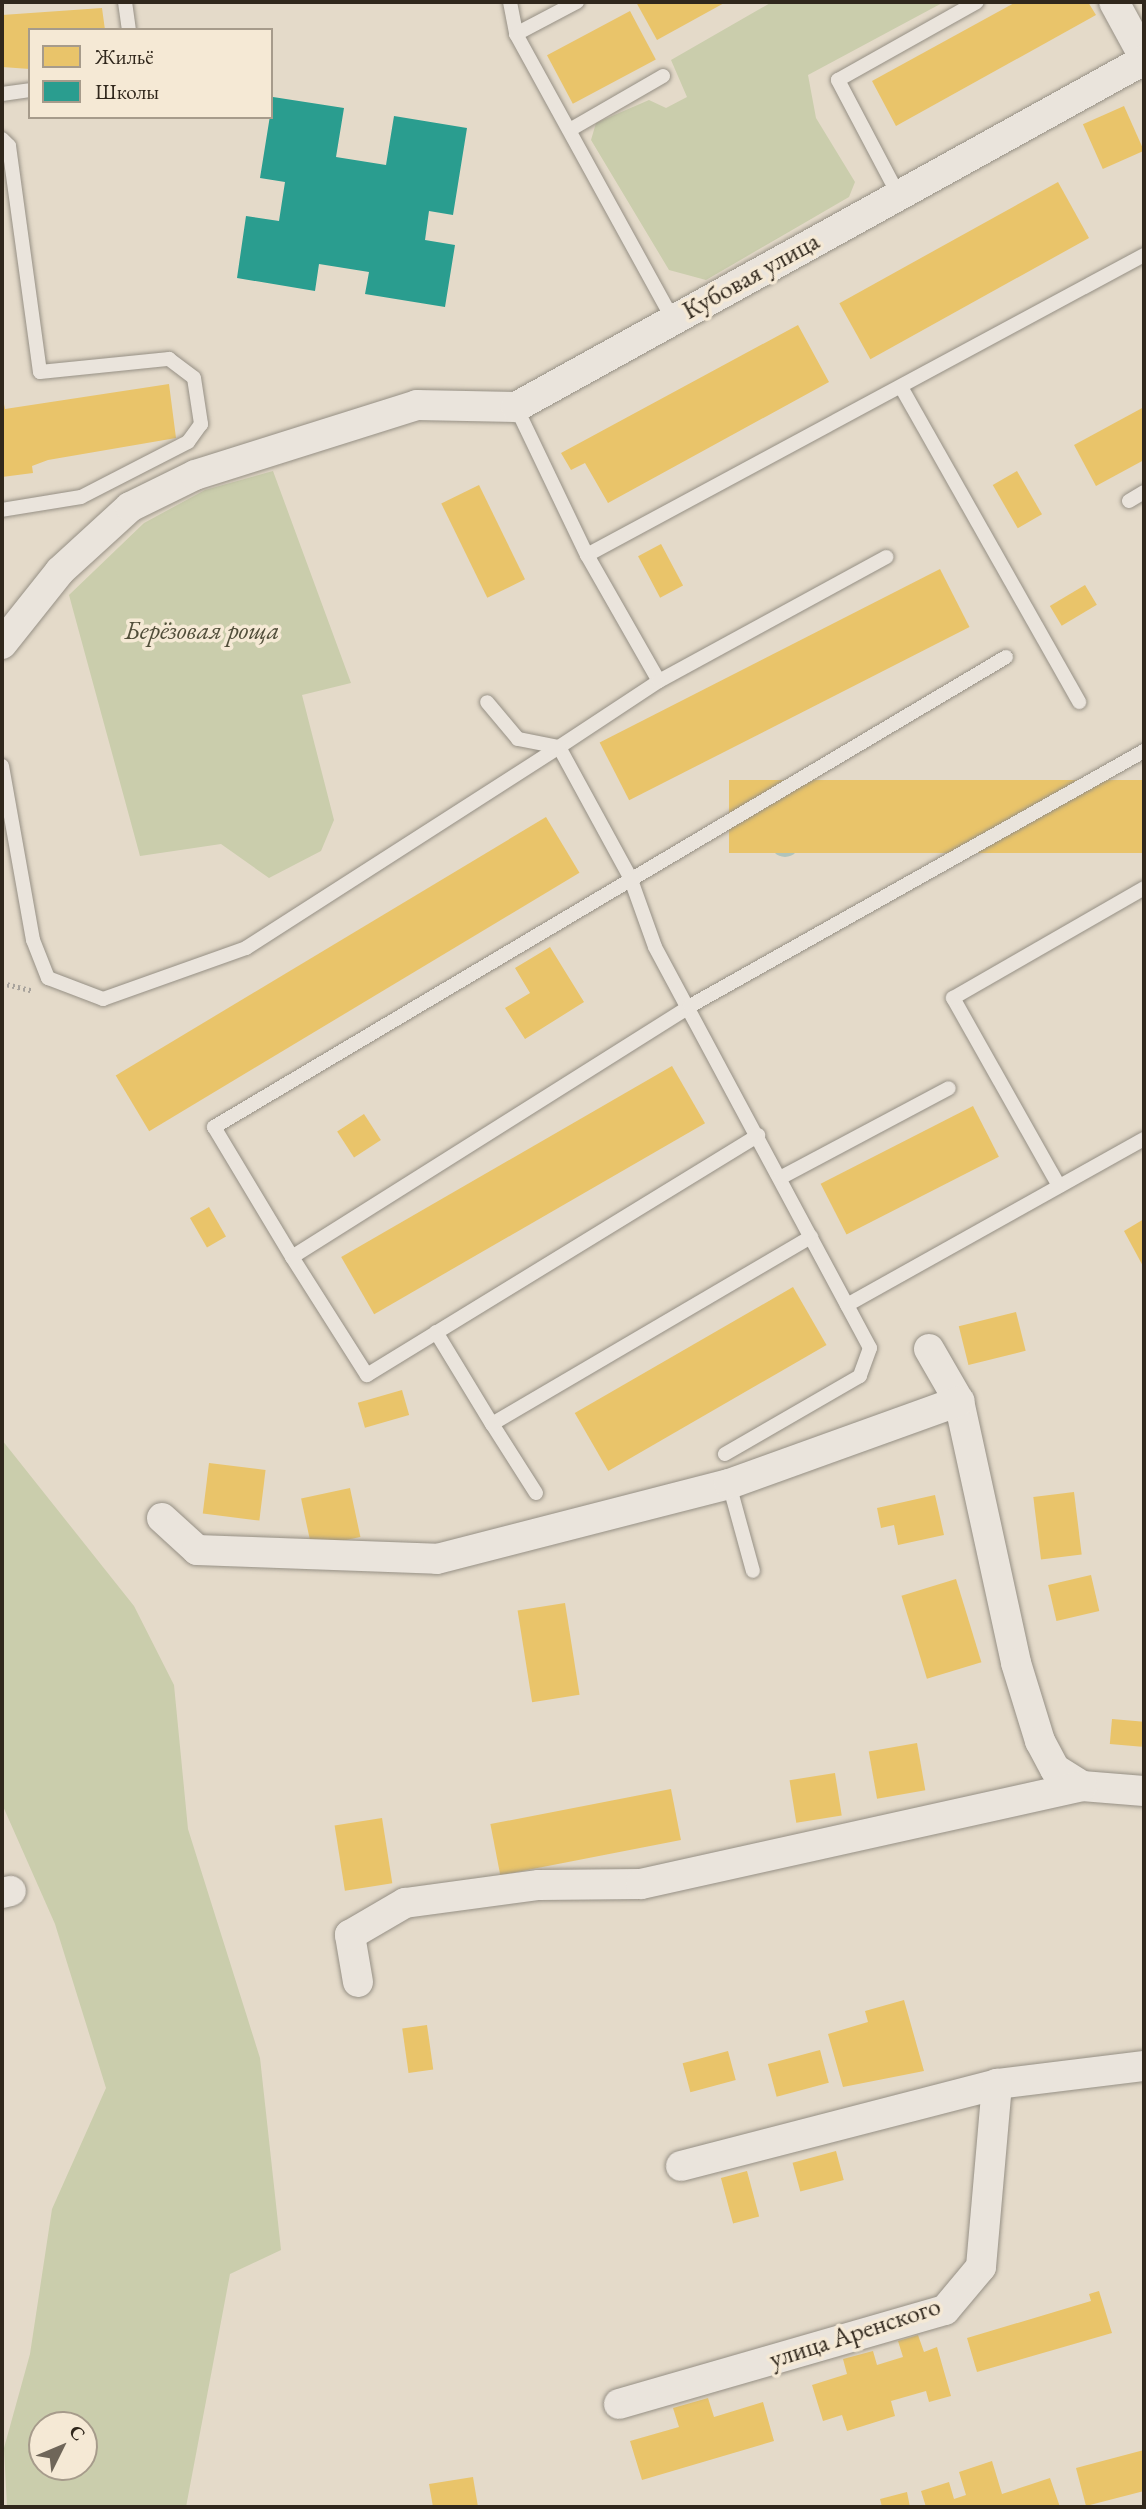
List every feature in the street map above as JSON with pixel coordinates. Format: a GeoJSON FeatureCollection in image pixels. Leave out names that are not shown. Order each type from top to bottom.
{"type":"FeatureCollection","features":[{"type":"Feature","properties":{"kind":"street","name":"Кубовая улица"},"geometry":{"type":"LineString","coordinates":[[673,320],[1144,58],[1114,2]]}},
{"type":"Feature","properties":{"kind":"street"},"geometry":{"type":"LineString","coordinates":[[2,644],[60,571],[130,507],[195,475],[417,405],[516,407],[673,320]]}},
{"type":"Feature","properties":{"kind":"street"},"geometry":{"type":"LineString","coordinates":[[929,1349],[959,1401],[1016,1663],[1040,1741],[1055,1769],[1082,1786]]}},
{"type":"Feature","properties":{"kind":"street"},"geometry":{"type":"LineString","coordinates":[[162,1518],[197,1550],[437,1559],[729,1484],[959,1401]]}},
{"type":"Feature","properties":{"kind":"street"},"geometry":{"type":"LineString","coordinates":[[358,1982],[350,1935],[405,1903],[539,1885],[641,1884],[1082,1786],[1144,1791]]}},
{"type":"Feature","properties":{"kind":"street"},"geometry":{"type":"LineString","coordinates":[[681,2166],[997,2084],[1144,2066]]}},
{"type":"Feature","properties":{"kind":"street","name":"улица Аренского"},"geometry":{"type":"LineString","coordinates":[[619,2404],[945,2310],[981,2267],[997,2084]]}},
{"type":"Feature","properties":{"kind":"lane"},"geometry":{"type":"LineString","coordinates":[[124,2],[130,28]]}},
{"type":"Feature","properties":{"kind":"lane","name":"Кубовая улица"},"geometry":{"type":"LineString","coordinates":[[510,2],[516,34],[573,128],[673,320]]}},
{"type":"Feature","properties":{"kind":"lane"},"geometry":{"type":"LineString","coordinates":[[516,34],[577,2]]}},
{"type":"Feature","properties":{"kind":"lane"},"geometry":{"type":"LineString","coordinates":[[898,194],[838,80],[977,2]]}},
{"type":"Feature","properties":{"kind":"lane"},"geometry":{"type":"LineString","coordinates":[[573,128],[663,76]]}},
{"type":"Feature","properties":{"kind":"lane"},"geometry":{"type":"LineString","coordinates":[[2,94],[28,90]]}},
{"type":"Feature","properties":{"kind":"lane"},"geometry":{"type":"LineString","coordinates":[[2,139],[9,146],[40,372],[169,359],[194,378],[201,424],[188,442],[81,497],[2,510]]}},
{"type":"Feature","properties":{"kind":"lane"},"geometry":{"type":"LineString","coordinates":[[587,555],[1144,255]]}},
{"type":"Feature","properties":{"kind":"lane"},"geometry":{"type":"LineString","coordinates":[[901,387],[1079,702]]}},
{"type":"Feature","properties":{"kind":"lane"},"geometry":{"type":"LineString","coordinates":[[516,407],[587,555],[659,681]]}},
{"type":"Feature","properties":{"kind":"lane"},"geometry":{"type":"LineString","coordinates":[[1129,501],[1144,492]]}},
{"type":"Feature","properties":{"kind":"lane"},"geometry":{"type":"LineString","coordinates":[[2,766],[33,940],[48,978],[103,999],[246,948],[659,681],[886,557]]}},
{"type":"Feature","properties":{"kind":"lane"},"geometry":{"type":"LineString","coordinates":[[758,1136],[367,1375],[214,1127],[630,877],[1006,657]]}},
{"type":"Feature","properties":{"kind":"lane"},"geometry":{"type":"LineString","coordinates":[[487,702],[518,739],[559,747]]}},
{"type":"Feature","properties":{"kind":"lane"},"geometry":{"type":"LineString","coordinates":[[559,747],[630,877],[655,947],[690,1006],[870,1348],[860,1376],[725,1454]]}},
{"type":"Feature","properties":{"kind":"lane"},"geometry":{"type":"LineString","coordinates":[[292,1257],[690,1006],[1144,751]]}},
{"type":"Feature","properties":{"kind":"lane"},"geometry":{"type":"LineString","coordinates":[[1059,1186],[953,998],[1144,888]]}},
{"type":"Feature","properties":{"kind":"lane"},"geometry":{"type":"LineString","coordinates":[[780,1178],[950,1088]]}},
{"type":"Feature","properties":{"kind":"lane"},"geometry":{"type":"LineString","coordinates":[[847,1305],[1144,1139]]}},
{"type":"Feature","properties":{"kind":"lane"},"geometry":{"type":"LineString","coordinates":[[492,1424],[811,1237]]}},
{"type":"Feature","properties":{"kind":"lane"},"geometry":{"type":"LineString","coordinates":[[436,1332],[536,1493]]}},
{"type":"Feature","properties":{"kind":"lane"},"geometry":{"type":"LineString","coordinates":[[729,1484],[753,1571]]}},
{"type":"Feature","properties":{"kind":"green space"},"geometry":{"type":"Polygon","coordinates":[[[772,2],[944,2],[808,75],[816,118],[855,182],[849,197],[706,280],[669,270],[591,140],[596,123],[649,100],[666,108],[687,97],[671,60],[772,2]]]}},
{"type":"Feature","properties":{"kind":"green space","name":"Берёзовая роща"},"geometry":{"type":"Polygon","coordinates":[[[273,471],[351,683],[302,695],[334,820],[321,851],[269,878],[221,844],[140,856],[69,595],[144,523],[205,490],[273,471]]]}},
{"type":"Feature","properties":{"kind":"green space"},"geometry":{"type":"Polygon","coordinates":[[[2,1440],[134,1606],[174,1685],[188,1829],[260,2058],[281,2250],[230,2274],[186,2507],[7,2507],[4,2448],[30,2354],[52,2209],[106,2088],[55,1924],[2,1804],[2,1440]]]}},
{"type":"Feature","properties":{"kind":"shaded area"},"geometry":{"type":"Polygon","coordinates":[[[785,827],[791,828],[799,836],[799,848],[791,856],[785,857],[779,856],[771,848],[770,842],[771,836],[779,828],[785,827]]]}},
{"type":"Feature","properties":{"kind":"building: Жильё"},"geometry":{"type":"Polygon","coordinates":[[[636,2],[726,2],[657,40],[636,2]]]}},
{"type":"Feature","properties":{"kind":"building: Жильё"},"geometry":{"type":"Polygon","coordinates":[[[1016,2],[1088,2],[1096,15],[896,126],[872,81],[1016,2]]]}},
{"type":"Feature","properties":{"kind":"building: Жильё"},"geometry":{"type":"Polygon","coordinates":[[[102,8],[105,28],[28,28],[28,69],[2,67],[2,15],[102,8]]]}},
{"type":"Feature","properties":{"kind":"building: Жильё"},"geometry":{"type":"Polygon","coordinates":[[[630,11],[656,60],[573,104],[547,55],[630,11]]]}},
{"type":"Feature","properties":{"kind":"building: Жильё"},"geometry":{"type":"Polygon","coordinates":[[[1124,106],[1144,151],[1103,169],[1083,124],[1124,106]]]}},
{"type":"Feature","properties":{"kind":"building: Жильё"},"geometry":{"type":"Polygon","coordinates":[[[1058,182],[1089,238],[870,359],[839,303],[1058,182]]]}},
{"type":"Feature","properties":{"kind":"building: Жильё"},"geometry":{"type":"Polygon","coordinates":[[[798,325],[829,382],[608,503],[585,463],[571,470],[561,453],[798,325]]]}},
{"type":"Feature","properties":{"kind":"building: Жильё"},"geometry":{"type":"Polygon","coordinates":[[[169,384],[176,438],[48,460],[32,466],[33,473],[2,477],[2,394],[5,409],[169,384]]]}},
{"type":"Feature","properties":{"kind":"building: Жильё"},"geometry":{"type":"Polygon","coordinates":[[[1144,407],[1144,460],[1096,486],[1074,445],[1144,407]]]}},
{"type":"Feature","properties":{"kind":"building: Жильё"},"geometry":{"type":"Polygon","coordinates":[[[1017,471],[1042,514],[1018,528],[993,485],[1017,471]]]}},
{"type":"Feature","properties":{"kind":"building: Жильё"},"geometry":{"type":"Polygon","coordinates":[[[479,485],[525,579],[487,598],[441,503],[479,485]]]}},
{"type":"Feature","properties":{"kind":"building: Жильё"},"geometry":{"type":"Polygon","coordinates":[[[661,544],[683,585],[660,598],[638,556],[661,544]]]}},
{"type":"Feature","properties":{"kind":"building: Жильё"},"geometry":{"type":"Polygon","coordinates":[[[940,569],[970,627],[629,800],[600,742],[940,569]]]}},
{"type":"Feature","properties":{"kind":"building: Жильё"},"geometry":{"type":"Polygon","coordinates":[[[1085,585],[1097,605],[1062,626],[1050,606],[1085,585]]]}},
{"type":"Feature","properties":{"kind":"building: Жильё"},"geometry":{"type":"Polygon","coordinates":[[[729,780],[1144,780],[1144,853],[729,853],[729,780]]]}},
{"type":"Feature","properties":{"kind":"building: Жильё"},"geometry":{"type":"Polygon","coordinates":[[[546,817],[579,873],[149,1131],[116,1076],[546,817]]]}},
{"type":"Feature","properties":{"kind":"building: Жильё"},"geometry":{"type":"Polygon","coordinates":[[[550,947],[584,1002],[525,1039],[505,1008],[530,993],[515,968],[550,947]]]}},
{"type":"Feature","properties":{"kind":"building: Жильё"},"geometry":{"type":"Polygon","coordinates":[[[672,1066],[705,1123],[374,1314],[341,1257],[672,1066]]]}},
{"type":"Feature","properties":{"kind":"building: Жильё"},"geometry":{"type":"Polygon","coordinates":[[[973,1106],[999,1157],[847,1234],[821,1184],[973,1106]]]}},
{"type":"Feature","properties":{"kind":"building: Жильё"},"geometry":{"type":"Polygon","coordinates":[[[364,1114],[381,1140],[354,1157],[337,1131],[364,1114]]]}},
{"type":"Feature","properties":{"kind":"building: Жильё"},"geometry":{"type":"Polygon","coordinates":[[[209,1207],[226,1236],[207,1247],[190,1218],[209,1207]]]}},
{"type":"Feature","properties":{"kind":"building: Жильё"},"geometry":{"type":"Polygon","coordinates":[[[1144,1219],[1144,1268],[1124,1231],[1144,1219]]]}},
{"type":"Feature","properties":{"kind":"building: Жильё"},"geometry":{"type":"Polygon","coordinates":[[[793,1287],[826,1345],[608,1471],[575,1413],[793,1287]]]}},
{"type":"Feature","properties":{"kind":"building: Жильё"},"geometry":{"type":"Polygon","coordinates":[[[1016,1312],[1026,1351],[968,1365],[959,1326],[1016,1312]]]}},
{"type":"Feature","properties":{"kind":"building: Жильё"},"geometry":{"type":"Polygon","coordinates":[[[402,1390],[409,1415],[365,1428],[358,1403],[402,1390]]]}},
{"type":"Feature","properties":{"kind":"building: Жильё"},"geometry":{"type":"Polygon","coordinates":[[[209,1463],[266,1470],[259,1521],[203,1514],[209,1463]]]}},
{"type":"Feature","properties":{"kind":"building: Жильё"},"geometry":{"type":"Polygon","coordinates":[[[350,1488],[360,1537],[311,1547],[301,1498],[350,1488]]]}},
{"type":"Feature","properties":{"kind":"building: Жильё"},"geometry":{"type":"Polygon","coordinates":[[[1074,1492],[1082,1555],[1041,1560],[1033,1497],[1074,1492]]]}},
{"type":"Feature","properties":{"kind":"building: Жильё"},"geometry":{"type":"Polygon","coordinates":[[[935,1495],[944,1535],[898,1545],[894,1525],[881,1528],[877,1508],[935,1495]]]}},
{"type":"Feature","properties":{"kind":"building: Жильё"},"geometry":{"type":"Polygon","coordinates":[[[1091,1575],[1099,1611],[1056,1621],[1048,1585],[1091,1575]]]}},
{"type":"Feature","properties":{"kind":"building: Жильё"},"geometry":{"type":"Polygon","coordinates":[[[956,1579],[981,1662],[927,1679],[901,1596],[956,1579]]]}},
{"type":"Feature","properties":{"kind":"building: Жильё"},"geometry":{"type":"Polygon","coordinates":[[[565,1603],[580,1695],[532,1702],[518,1611],[565,1603]]]}},
{"type":"Feature","properties":{"kind":"building: Жильё"},"geometry":{"type":"Polygon","coordinates":[[[1112,1719],[1144,1722],[1142,1747],[1110,1744],[1112,1719]]]}},
{"type":"Feature","properties":{"kind":"building: Жильё"},"geometry":{"type":"Polygon","coordinates":[[[917,1743],[925,1790],[877,1799],[869,1752],[917,1743]]]}},
{"type":"Feature","properties":{"kind":"building: Жильё"},"geometry":{"type":"Polygon","coordinates":[[[835,1773],[842,1815],[796,1823],[790,1780],[835,1773]]]}},
{"type":"Feature","properties":{"kind":"building: Жильё"},"geometry":{"type":"Polygon","coordinates":[[[671,1789],[681,1840],[500,1875],[490,1824],[671,1789]]]}},
{"type":"Feature","properties":{"kind":"building: Жильё"},"geometry":{"type":"Polygon","coordinates":[[[382,1818],[392,1883],[345,1891],[335,1826],[382,1818]]]}},
{"type":"Feature","properties":{"kind":"building: Жильё"},"geometry":{"type":"Polygon","coordinates":[[[904,2000],[924,2071],[843,2087],[828,2034],[868,2022],[865,2011],[904,2000]]]}},
{"type":"Feature","properties":{"kind":"building: Жильё"},"geometry":{"type":"Polygon","coordinates":[[[427,2025],[433,2070],[409,2073],[402,2028],[427,2025]]]}},
{"type":"Feature","properties":{"kind":"building: Жильё"},"geometry":{"type":"Polygon","coordinates":[[[820,2050],[829,2083],[777,2097],[768,2064],[820,2050]]]}},
{"type":"Feature","properties":{"kind":"building: Жильё"},"geometry":{"type":"Polygon","coordinates":[[[728,2051],[736,2080],[690,2092],[683,2063],[728,2051]]]}},
{"type":"Feature","properties":{"kind":"building: Жильё"},"geometry":{"type":"Polygon","coordinates":[[[836,2151],[844,2180],[800,2192],[793,2163],[836,2151]]]}},
{"type":"Feature","properties":{"kind":"building: Жильё"},"geometry":{"type":"Polygon","coordinates":[[[747,2171],[759,2216],[733,2223],[721,2178],[747,2171]]]}},
{"type":"Feature","properties":{"kind":"building: Жильё"},"geometry":{"type":"Polygon","coordinates":[[[1099,2291],[1112,2333],[977,2372],[967,2338],[1091,2301],[1089,2294],[1099,2291]]]}},
{"type":"Feature","properties":{"kind":"building: Жильё"},"geometry":{"type":"Polygon","coordinates":[[[918,2335],[924,2352],[937,2347],[951,2396],[929,2402],[926,2391],[891,2401],[895,2416],[847,2431],[842,2415],[823,2421],[812,2385],[847,2374],[843,2359],[873,2351],[877,2365],[903,2357],[898,2341],[918,2335]]]}},
{"type":"Feature","properties":{"kind":"building: Жильё"},"geometry":{"type":"Polygon","coordinates":[[[708,2398],[714,2417],[763,2402],[774,2441],[642,2480],[630,2441],[679,2427],[673,2408],[708,2398]]]}},
{"type":"Feature","properties":{"kind":"building: Жильё"},"geometry":{"type":"Polygon","coordinates":[[[1144,2450],[1144,2491],[1086,2506],[1076,2468],[1144,2450]]]}},
{"type":"Feature","properties":{"kind":"building: Жильё"},"geometry":{"type":"Polygon","coordinates":[[[992,2461],[1002,2494],[1050,2478],[1060,2507],[926,2507],[921,2491],[949,2482],[954,2499],[966,2495],[959,2472],[992,2461]]]}},
{"type":"Feature","properties":{"kind":"building: Жильё"},"geometry":{"type":"Polygon","coordinates":[[[473,2477],[478,2507],[433,2507],[429,2484],[473,2477]]]}},
{"type":"Feature","properties":{"kind":"building: Жильё"},"geometry":{"type":"Polygon","coordinates":[[[907,2492],[910,2507],[882,2507],[880,2499],[907,2492]]]}},
{"type":"Feature","properties":{"kind":"building: Школы"},"geometry":{"type":"Polygon","coordinates":[[[273,97],[344,108],[336,157],[386,165],[394,116],[467,128],[453,215],[429,211],[425,240],[455,245],[445,307],[365,294],[369,272],[319,264],[315,291],[237,278],[246,216],[279,221],[285,182],[260,178],[269,119],[273,119],[273,97]]]}}]}
